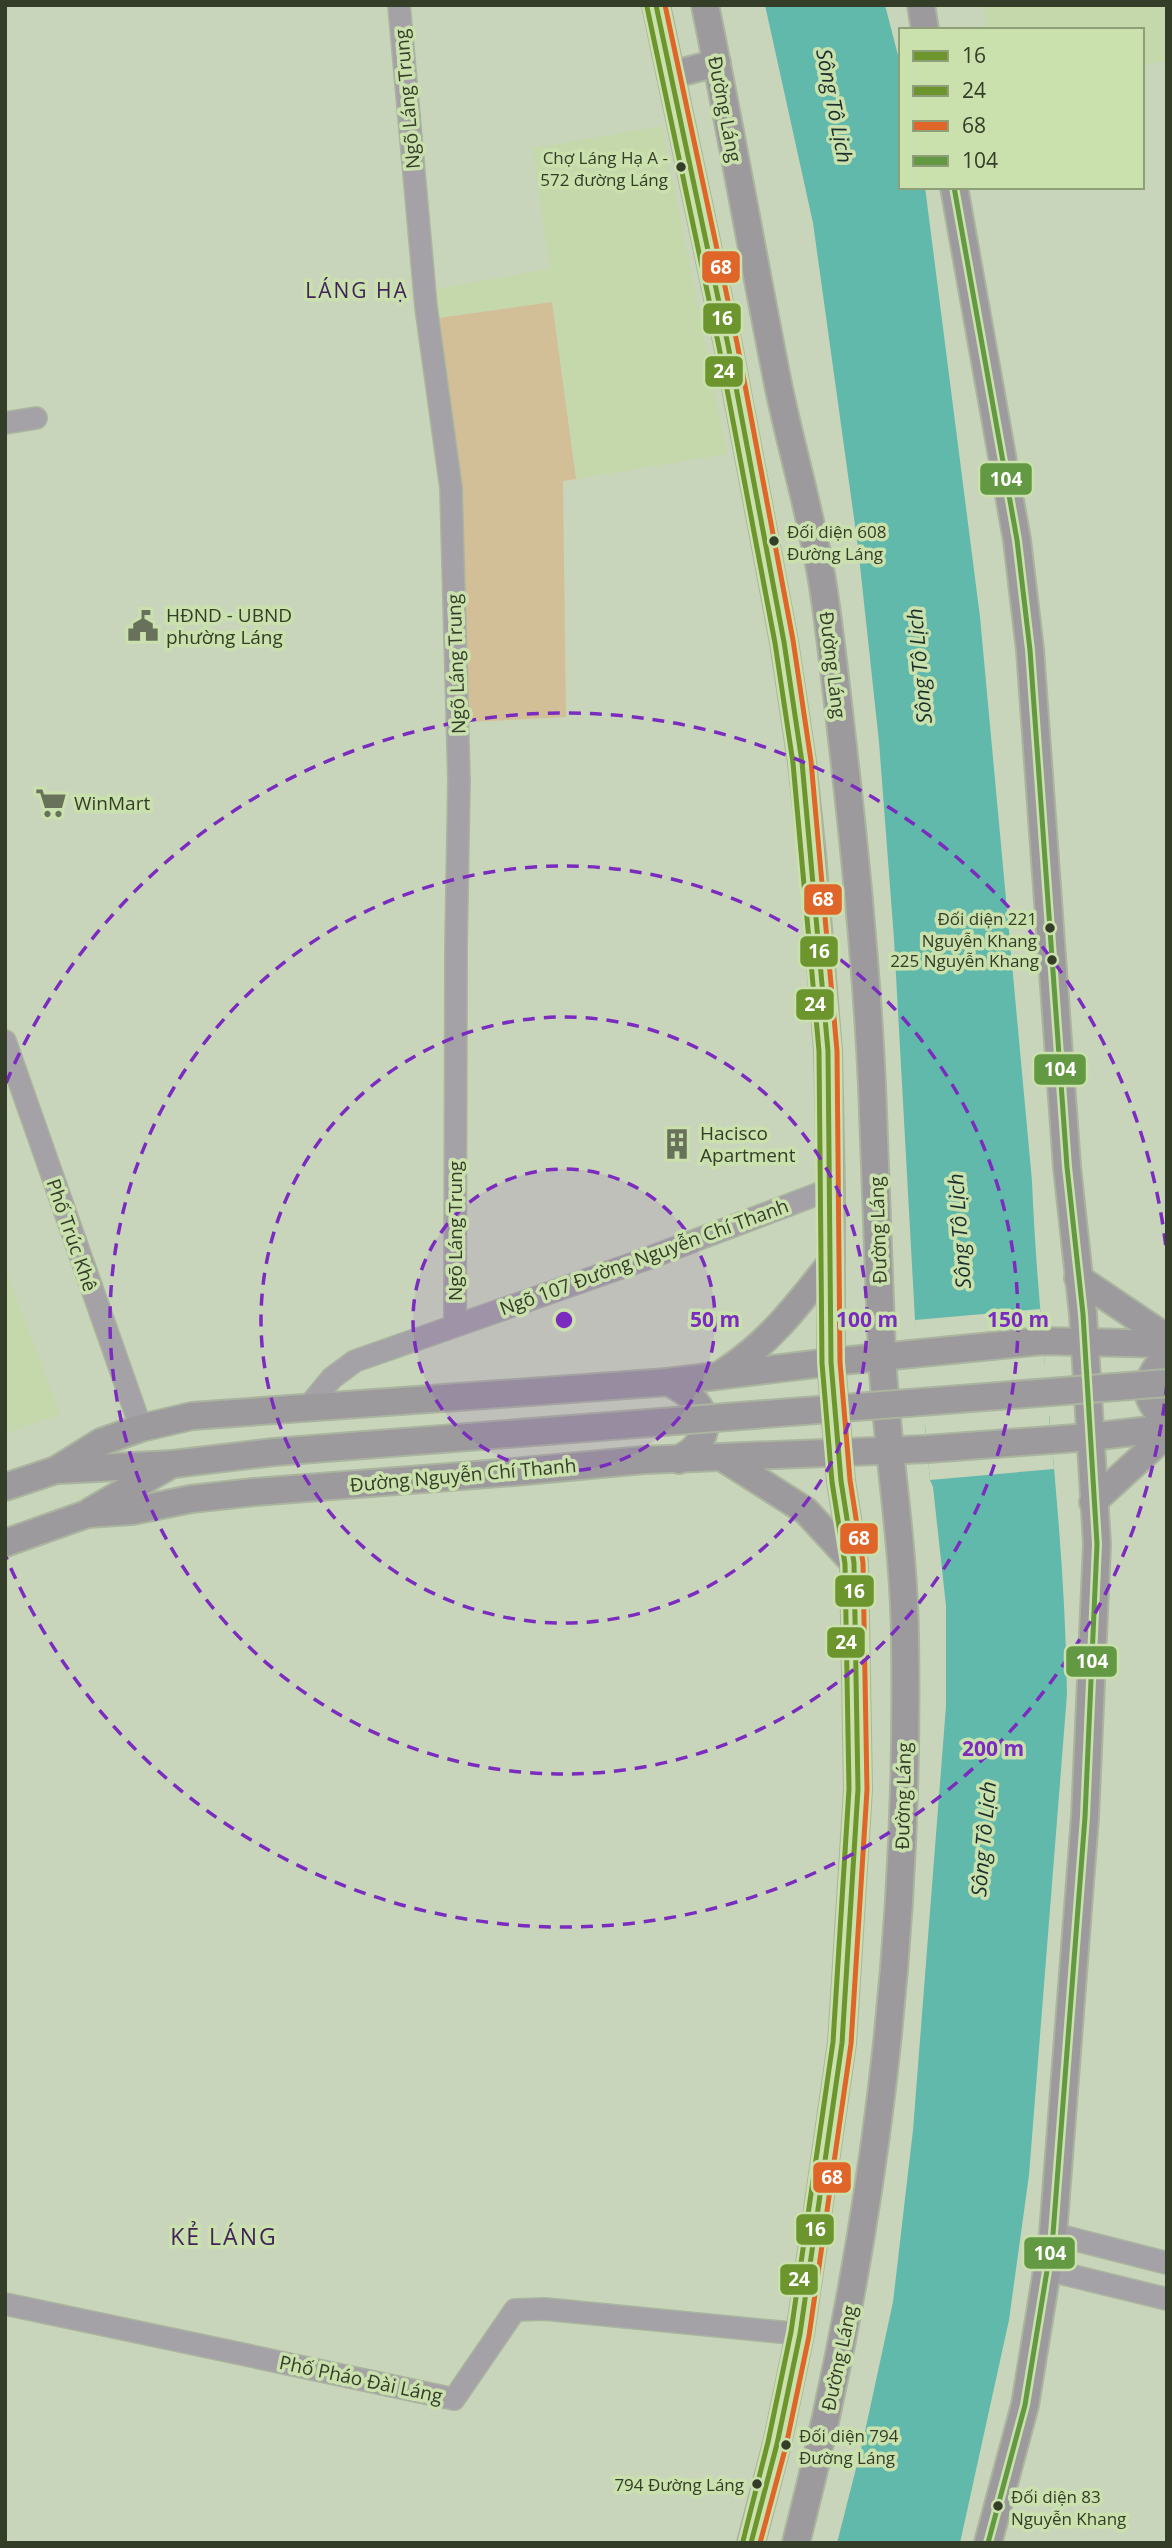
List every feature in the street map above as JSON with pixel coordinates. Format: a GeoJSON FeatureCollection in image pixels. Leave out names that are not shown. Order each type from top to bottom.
{"type":"FeatureCollection","features":[{"type":"Feature","properties":{"kind":"main road"},"geometry":{"type":"LineString","coordinates":[[656,5],[728,345],[784,642],[802,762],[828,1051],[831,1362],[854,1563],[858,1788],[842,2043],[800,2334],[777,2444],[751,2543]]}},
{"type":"Feature","properties":{"kind":"main road","name":"Đường Láng"},"geometry":{"type":"LineString","coordinates":[[705,5],[779,390],[822,580],[831,646],[855,849],[871,1064],[883,1357],[905,1632],[904,1790],[898,1940],[868,2199],[847,2324],[820,2451],[796,2543]]}},
{"type":"Feature","properties":{"kind":"main road"},"geometry":{"type":"LineString","coordinates":[[920,5],[925,28]]}},
{"type":"Feature","properties":{"kind":"main road"},"geometry":{"type":"LineString","coordinates":[[671,75],[717,64]]}},
{"type":"Feature","properties":{"kind":"main road"},"geometry":{"type":"LineString","coordinates":[[954,189],[1017,540],[1030,650],[1066,1167],[1083,1314],[1097,1544],[1085,1816],[1053,2234],[1025,2405],[988,2543]]}},
{"type":"Feature","properties":{"kind":"main road"},"geometry":{"type":"LineString","coordinates":[[717,1377],[751,1354],[800,1302],[830,1264]]}},
{"type":"Feature","properties":{"kind":"main road"},"geometry":{"type":"LineString","coordinates":[[1078,1278],[1167,1338]]}},
{"type":"Feature","properties":{"kind":"main road"},"geometry":{"type":"LineString","coordinates":[[5,1487],[57,1470],[101,1442],[141,1428],[192,1416],[668,1382],[831,1362],[1042,1341],[1167,1344]]}},
{"type":"Feature","properties":{"kind":"main road"},"geometry":{"type":"LineString","coordinates":[[1167,1354],[1155,1368],[1148,1382],[1147,1392],[1156,1411],[1167,1420]]}},
{"type":"Feature","properties":{"kind":"main road"},"geometry":{"type":"LineString","coordinates":[[668,1382],[687,1391],[703,1415],[702,1436],[696,1447],[679,1460]]}},
{"type":"Feature","properties":{"kind":"main road"},"geometry":{"type":"LineString","coordinates":[[57,1470],[173,1464],[274,1452],[1167,1382]]}},
{"type":"Feature","properties":{"kind":"main road","name":"Đường Nguyễn Chí Thanh"},"geometry":{"type":"LineString","coordinates":[[5,1544],[87,1514],[132,1511],[191,1499],[310,1487],[644,1460],[927,1449],[1090,1437],[1167,1428]]}},
{"type":"Feature","properties":{"kind":"main road"},"geometry":{"type":"LineString","coordinates":[[1093,1502],[1167,1434]]}},
{"type":"Feature","properties":{"kind":"main road"},"geometry":{"type":"LineString","coordinates":[[723,1458],[806,1511],[854,1563]]}},
{"type":"Feature","properties":{"kind":"main road"},"geometry":{"type":"LineString","coordinates":[[87,1514],[173,1464]]}},
{"type":"Feature","properties":{"kind":"main road"},"geometry":{"type":"LineString","coordinates":[[858,1788],[904,1790]]}},
{"type":"Feature","properties":{"kind":"street","name":"Ngõ Láng Trung"},"geometry":{"type":"LineString","coordinates":[[399,5],[426,307],[451,488],[459,781],[455,1325]]}},
{"type":"Feature","properties":{"kind":"street"},"geometry":{"type":"LineString","coordinates":[[5,424],[36,418]]}},
{"type":"Feature","properties":{"kind":"street","name":"Phố Trúc Khê"},"geometry":{"type":"LineString","coordinates":[[5,1041],[141,1428]]}},
{"type":"Feature","properties":{"kind":"street","name":"Ngõ 107 Đường Nguyễn Chí Thanh"},"geometry":{"type":"LineString","coordinates":[[308,1407],[332,1378],[355,1361],[646,1259],[831,1189]]}},
{"type":"Feature","properties":{"kind":"street"},"geometry":{"type":"LineString","coordinates":[[1053,2234],[1167,2263]]}},
{"type":"Feature","properties":{"kind":"street"},"geometry":{"type":"LineString","coordinates":[[1048,2270],[1167,2299]]}},
{"type":"Feature","properties":{"kind":"street","name":"Phố Pháo Đài Láng"},"geometry":{"type":"LineString","coordinates":[[5,2304],[454,2399],[515,2310],[545,2309],[800,2334]]}},
{"type":"Feature","properties":{"kind":"shaded area"},"geometry":{"type":"Polygon","coordinates":[[[982,5],[1167,5],[1167,60],[1144,66],[1144,28],[988,28],[982,5]]]}},
{"type":"Feature","properties":{"kind":"shaded area"},"geometry":{"type":"Polygon","coordinates":[[[662,126],[727,454],[576,479],[552,302],[439,318],[436,289],[550,269],[532,148],[662,126]]]}},
{"type":"Feature","properties":{"kind":"shaded area"},"geometry":{"type":"Polygon","coordinates":[[[552,302],[576,479],[563,481],[566,717],[469,722],[459,498],[439,318],[552,302]]]}},
{"type":"Feature","properties":{"kind":"shaded area"},"geometry":{"type":"Polygon","coordinates":[[[5,1268],[60,1414],[5,1434],[5,1268]]]}},
{"type":"Feature","properties":{"kind":"water","name":"Sông Tô Lịch"},"geometry":{"type":"Polygon","coordinates":[[[765,5],[885,5],[899,59],[899,189],[925,189],[980,617],[1032,1181],[1062,1565],[1067,1694],[1029,2175],[1009,2320],[960,2543],[837,2543],[862,2445],[893,2302],[913,2130],[946,1706],[946,1606],[930,1480],[915,1320],[894,939],[879,742],[858,547],[813,223],[765,5]]]}},
{"type":"Feature","properties":{"kind":"pier"},"geometry":{"type":"Polygon","coordinates":[[[1040,1309],[1053,1415],[1049,1416],[1054,1469],[930,1480],[925,1424],[921,1424],[915,1320],[1040,1309]]]}},
{"type":"Feature","properties":{"kind":"transit line","name":"16"},"geometry":{"type":"LineString","coordinates":[[656,5],[728,345],[784,642],[802,762],[828,1051],[831,1362],[841,1481],[854,1563],[858,1789],[842,2043],[800,2334],[777,2444],[751,2543]]}},
{"type":"Feature","properties":{"kind":"transit line","name":"68"},"geometry":{"type":"LineString","coordinates":[[665,5],[737,343],[793,640],[811,761],[837,1051],[840,1362],[850,1480],[863,1563],[867,1790],[851,2044],[809,2336],[786,2446],[760,2543]]}},
{"type":"Feature","properties":{"kind":"transit line","name":"24"},"geometry":{"type":"LineString","coordinates":[[647,7],[719,347],[775,643],[793,763],[819,1051],[822,1363],[832,1482],[845,1564],[849,1789],[833,2042],[791,2332],[768,2442],[743,2541]]}},
{"type":"Feature","properties":{"kind":"transit line","name":"104"},"geometry":{"type":"LineString","coordinates":[[954,189],[1017,540],[1030,650],[1067,1167],[1083,1314],[1097,1544],[1085,1817],[1053,2234],[1025,2405],[988,2543]]}},
{"type":"Feature","properties":{"kind":"place","name":"Chợ Láng Hạ A - 572 đường Láng"},"geometry":{"type":"Point","coordinates":[681,167]}},
{"type":"Feature","properties":{"kind":"place","name":"Đối diện 608 Đường Láng"},"geometry":{"type":"Point","coordinates":[774,541]}},
{"type":"Feature","properties":{"kind":"place","name":"HĐND - UBND phường Láng"},"geometry":{"type":"Point","coordinates":[143,626]}},
{"type":"Feature","properties":{"kind":"place","name":"WinMart"},"geometry":{"type":"Point","coordinates":[51,803]}},
{"type":"Feature","properties":{"kind":"place","name":"Đối diện 221 Nguyễn Khang"},"geometry":{"type":"Point","coordinates":[1050,928]}},
{"type":"Feature","properties":{"kind":"place","name":"225 Nguyễn Khang"},"geometry":{"type":"Point","coordinates":[1052,960]}},
{"type":"Feature","properties":{"kind":"place","name":"Hacisco Apartment"},"geometry":{"type":"Point","coordinates":[677,1144]}},
{"type":"Feature","properties":{"kind":"place","name":"Đối diện 794 Đường Láng"},"geometry":{"type":"Point","coordinates":[786,2445]}},
{"type":"Feature","properties":{"kind":"place","name":"794 Đường Láng"},"geometry":{"type":"Point","coordinates":[757,2484]}},
{"type":"Feature","properties":{"kind":"place","name":"Đối diện 83 Nguyễn Khang"},"geometry":{"type":"Point","coordinates":[998,2506]}},
{"type":"Feature","properties":{"kind":"district","name":"LÁNG HẠ"},"geometry":{"type":"Point","coordinates":[357,291]}},
{"type":"Feature","properties":{"kind":"district","name":"KẺ LÁNG"},"geometry":{"type":"Point","coordinates":[224,2237]}}]}
